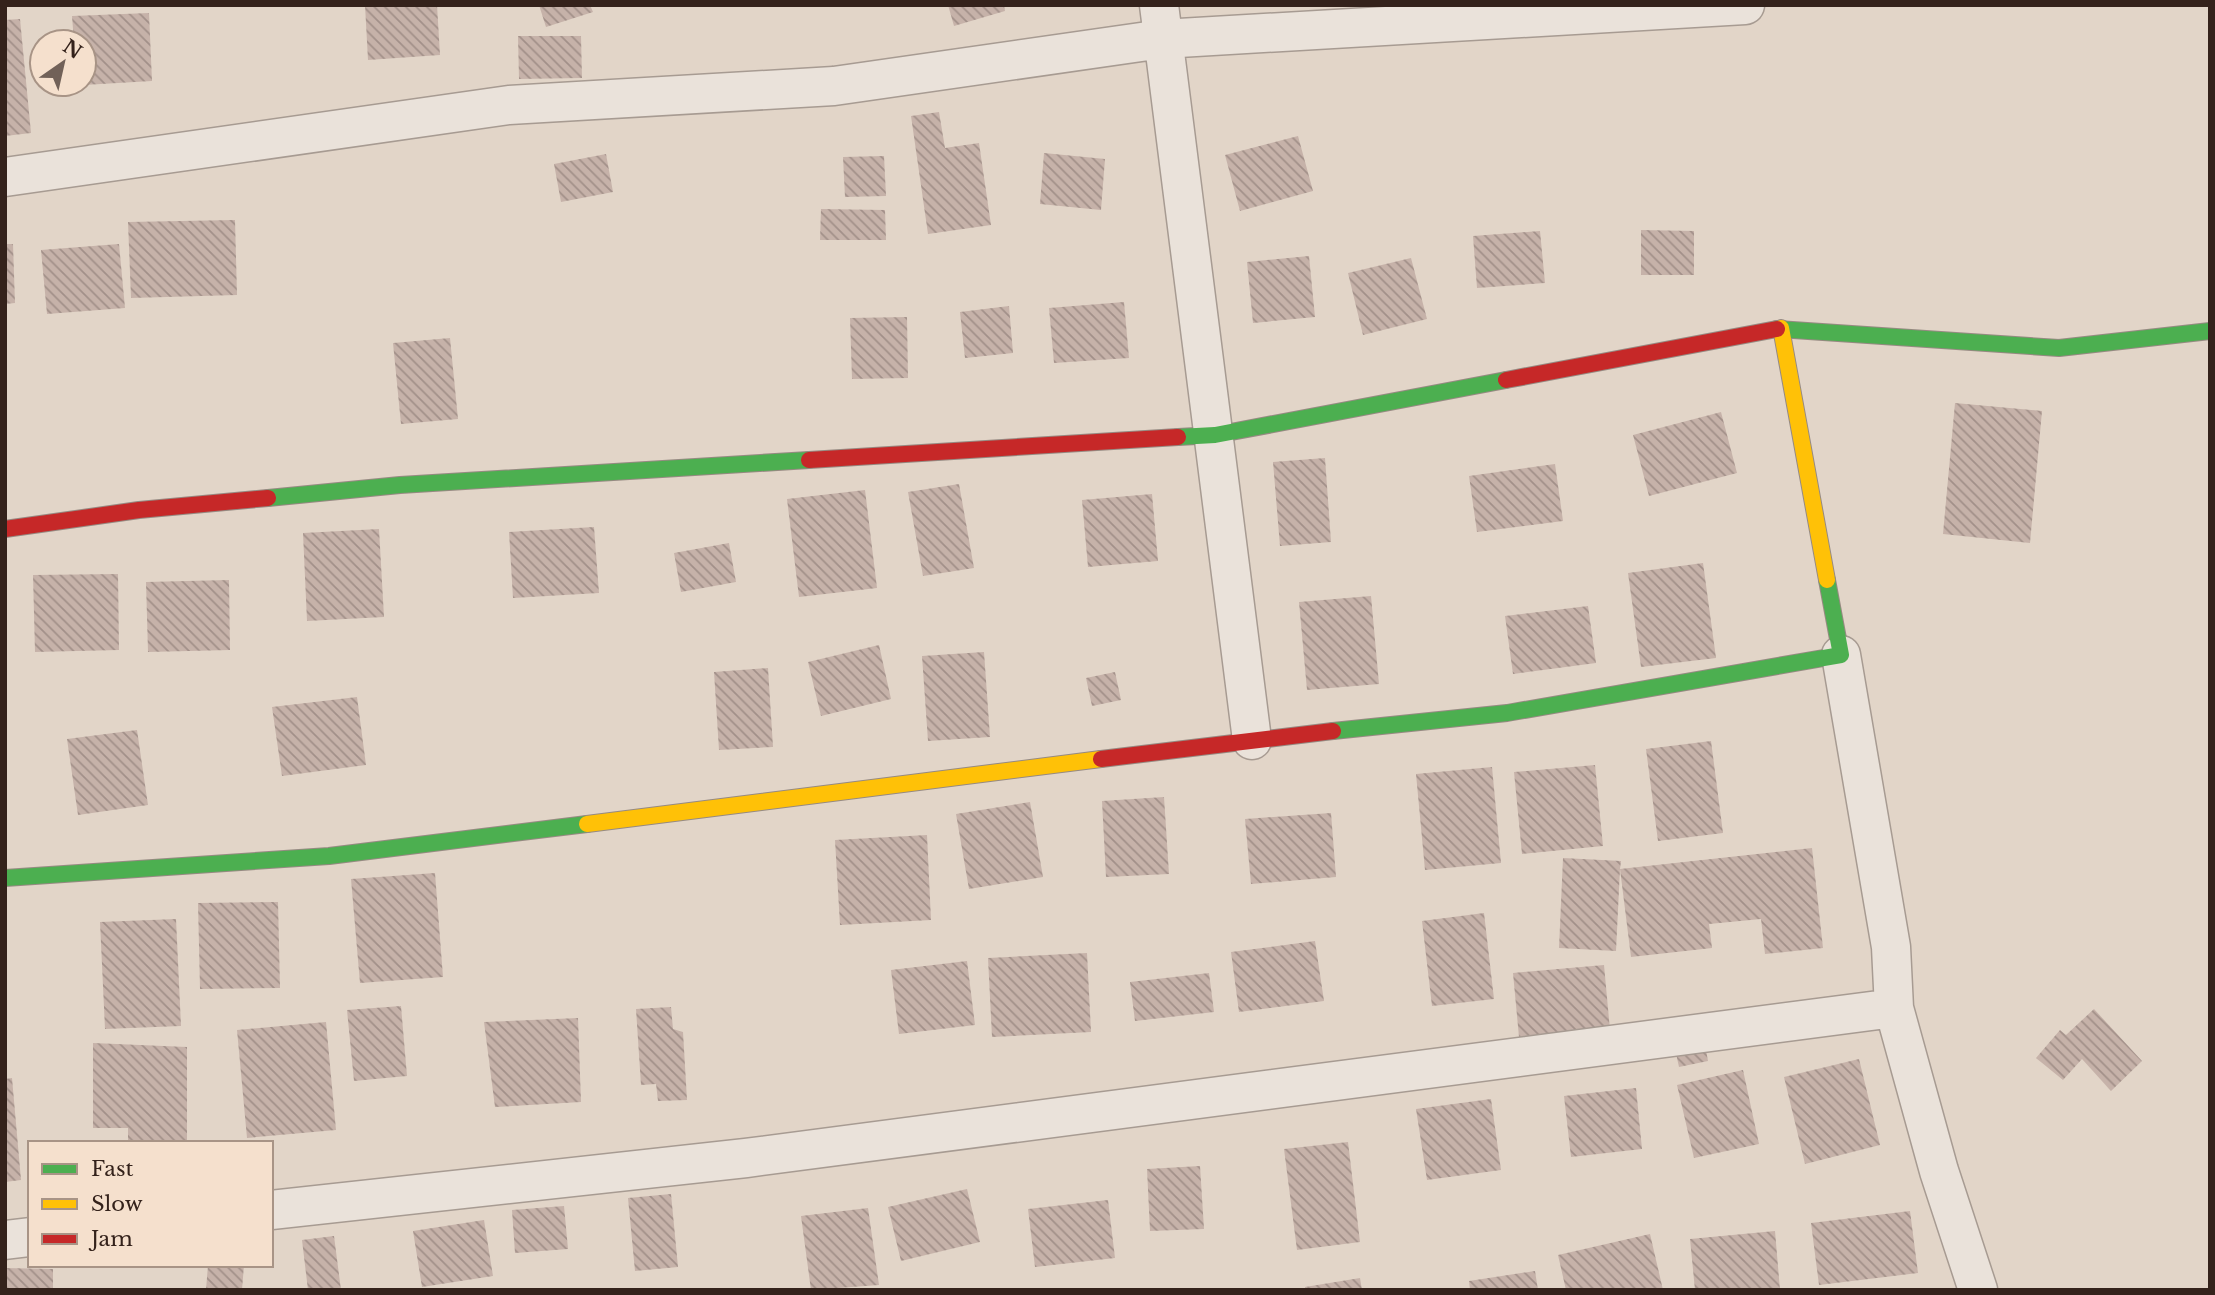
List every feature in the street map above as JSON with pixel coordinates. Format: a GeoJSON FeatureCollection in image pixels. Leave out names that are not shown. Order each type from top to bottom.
{"type":"FeatureCollection","features":[{"type":"Feature","properties":{"kind":"street"},"geometry":{"type":"LineString","coordinates":[[5,177],[509,105],[834,86],[1160,22],[1745,5]]}},
{"type":"Feature","properties":{"kind":"street"},"geometry":{"type":"LineString","coordinates":[[1160,22],[1252,740]]}},
{"type":"Feature","properties":{"kind":"street"},"geometry":{"type":"LineString","coordinates":[[1781,328],[1891,947],[1894,1008],[1939,1171],[1978,1290]]}},
{"type":"Feature","properties":{"kind":"street"},"geometry":{"type":"LineString","coordinates":[[5,529],[139,510],[400,485],[1215,435],[1781,328],[2059,348],[2210,331]]}},
{"type":"Feature","properties":{"kind":"street"},"geometry":{"type":"LineString","coordinates":[[5,878],[330,856],[1252,740],[1507,713],[1841,655]]}},
{"type":"Feature","properties":{"kind":"street"},"geometry":{"type":"LineString","coordinates":[[273,1210],[746,1158],[1894,1008]]}},
{"type":"Feature","properties":{"kind":"street"},"geometry":{"type":"LineString","coordinates":[[5,1240],[28,1237]]}},
{"type":"Feature","properties":{"kind":"building"},"geometry":{"type":"Polygon","coordinates":[[[365,5],[437,5],[440,55],[368,60],[365,5]]]}},
{"type":"Feature","properties":{"kind":"building"},"geometry":{"type":"Polygon","coordinates":[[[539,5],[590,5],[593,12],[546,27],[539,5]]]}},
{"type":"Feature","properties":{"kind":"building"},"geometry":{"type":"Polygon","coordinates":[[[948,5],[1004,5],[1005,11],[954,26],[948,5]]]}},
{"type":"Feature","properties":{"kind":"building"},"geometry":{"type":"Polygon","coordinates":[[[149,13],[152,81],[98,84],[98,28],[73,28],[72,16],[149,13]]]}},
{"type":"Feature","properties":{"kind":"building"},"geometry":{"type":"Polygon","coordinates":[[[20,19],[31,133],[5,136],[5,20],[20,19]]]}},
{"type":"Feature","properties":{"kind":"building"},"geometry":{"type":"Polygon","coordinates":[[[518,36],[581,36],[582,78],[519,79],[518,36]]]}},
{"type":"Feature","properties":{"kind":"building"},"geometry":{"type":"Polygon","coordinates":[[[939,112],[945,148],[979,143],[991,225],[928,234],[911,116],[939,112]]]}},
{"type":"Feature","properties":{"kind":"building"},"geometry":{"type":"Polygon","coordinates":[[[1298,136],[1313,191],[1240,211],[1225,155],[1298,136]]]}},
{"type":"Feature","properties":{"kind":"building"},"geometry":{"type":"Polygon","coordinates":[[[1044,153],[1105,159],[1101,210],[1040,204],[1044,153]]]}},
{"type":"Feature","properties":{"kind":"building"},"geometry":{"type":"Polygon","coordinates":[[[606,154],[613,192],[561,202],[554,164],[606,154]]]}},
{"type":"Feature","properties":{"kind":"building"},"geometry":{"type":"Polygon","coordinates":[[[884,156],[886,196],[845,197],[843,157],[884,156]]]}},
{"type":"Feature","properties":{"kind":"building"},"geometry":{"type":"Polygon","coordinates":[[[821,209],[885,210],[886,240],[820,240],[821,209]]]}},
{"type":"Feature","properties":{"kind":"building"},"geometry":{"type":"Polygon","coordinates":[[[235,220],[237,295],[131,298],[128,222],[235,220]]]}},
{"type":"Feature","properties":{"kind":"building"},"geometry":{"type":"Polygon","coordinates":[[[1641,230],[1694,231],[1694,275],[1641,275],[1641,230]]]}},
{"type":"Feature","properties":{"kind":"building"},"geometry":{"type":"Polygon","coordinates":[[[1540,231],[1545,283],[1477,288],[1473,236],[1540,231]]]}},
{"type":"Feature","properties":{"kind":"building"},"geometry":{"type":"Polygon","coordinates":[[[5,244],[13,244],[15,303],[5,304],[5,244]]]}},
{"type":"Feature","properties":{"kind":"building"},"geometry":{"type":"Polygon","coordinates":[[[119,244],[125,308],[47,314],[41,250],[119,244]]]}},
{"type":"Feature","properties":{"kind":"building"},"geometry":{"type":"Polygon","coordinates":[[[1309,256],[1315,317],[1253,323],[1247,262],[1309,256]]]}},
{"type":"Feature","properties":{"kind":"building"},"geometry":{"type":"Polygon","coordinates":[[[1411,258],[1427,319],[1363,335],[1348,273],[1411,258]]]}},
{"type":"Feature","properties":{"kind":"building"},"geometry":{"type":"Polygon","coordinates":[[[1124,302],[1129,358],[1054,363],[1049,308],[1124,302]]]}},
{"type":"Feature","properties":{"kind":"building"},"geometry":{"type":"Polygon","coordinates":[[[1009,306],[1013,353],[965,358],[960,312],[1009,306]]]}},
{"type":"Feature","properties":{"kind":"building"},"geometry":{"type":"Polygon","coordinates":[[[907,317],[908,378],[852,379],[850,318],[907,317]]]}},
{"type":"Feature","properties":{"kind":"building"},"geometry":{"type":"Polygon","coordinates":[[[450,338],[458,419],[401,424],[393,343],[450,338]]]}},
{"type":"Feature","properties":{"kind":"building"},"geometry":{"type":"Polygon","coordinates":[[[1955,403],[2042,411],[2030,543],[1943,534],[1955,403]]]}},
{"type":"Feature","properties":{"kind":"building"},"geometry":{"type":"Polygon","coordinates":[[[1721,412],[1737,473],[1649,496],[1633,435],[1721,412]]]}},
{"type":"Feature","properties":{"kind":"building"},"geometry":{"type":"Polygon","coordinates":[[[1325,458],[1331,542],[1280,546],[1273,462],[1325,458]]]}},
{"type":"Feature","properties":{"kind":"building"},"geometry":{"type":"Polygon","coordinates":[[[1555,464],[1563,521],[1477,532],[1469,476],[1555,464]]]}},
{"type":"Feature","properties":{"kind":"building"},"geometry":{"type":"Polygon","coordinates":[[[959,484],[974,568],[923,576],[908,492],[959,484]]]}},
{"type":"Feature","properties":{"kind":"building"},"geometry":{"type":"Polygon","coordinates":[[[865,490],[877,588],[799,597],[787,499],[865,490]]]}},
{"type":"Feature","properties":{"kind":"building"},"geometry":{"type":"Polygon","coordinates":[[[1152,494],[1158,561],[1088,567],[1082,500],[1152,494]]]}},
{"type":"Feature","properties":{"kind":"building"},"geometry":{"type":"Polygon","coordinates":[[[594,527],[599,593],[513,598],[509,532],[594,527]]]}},
{"type":"Feature","properties":{"kind":"building"},"geometry":{"type":"Polygon","coordinates":[[[379,529],[384,617],[307,621],[303,533],[379,529]]]}},
{"type":"Feature","properties":{"kind":"building"},"geometry":{"type":"Polygon","coordinates":[[[729,543],[736,582],[681,592],[674,553],[729,543]]]}},
{"type":"Feature","properties":{"kind":"building"},"geometry":{"type":"Polygon","coordinates":[[[1703,563],[1716,658],[1641,667],[1628,573],[1703,563]]]}},
{"type":"Feature","properties":{"kind":"building"},"geometry":{"type":"Polygon","coordinates":[[[118,574],[119,650],[35,652],[33,575],[118,574]]]}},
{"type":"Feature","properties":{"kind":"building"},"geometry":{"type":"Polygon","coordinates":[[[229,580],[230,650],[148,652],[146,582],[229,580]]]}},
{"type":"Feature","properties":{"kind":"building"},"geometry":{"type":"Polygon","coordinates":[[[1371,596],[1379,684],[1307,690],[1299,602],[1371,596]]]}},
{"type":"Feature","properties":{"kind":"building"},"geometry":{"type":"Polygon","coordinates":[[[1588,606],[1596,663],[1513,674],[1505,616],[1588,606]]]}},
{"type":"Feature","properties":{"kind":"building"},"geometry":{"type":"Polygon","coordinates":[[[879,645],[891,699],[821,716],[808,662],[879,645]]]}},
{"type":"Feature","properties":{"kind":"building"},"geometry":{"type":"Polygon","coordinates":[[[984,652],[990,737],[928,741],[922,656],[984,652]]]}},
{"type":"Feature","properties":{"kind":"building"},"geometry":{"type":"Polygon","coordinates":[[[768,668],[773,747],[719,750],[714,672],[768,668]]]}},
{"type":"Feature","properties":{"kind":"building"},"geometry":{"type":"Polygon","coordinates":[[[1115,672],[1121,700],[1092,706],[1086,678],[1115,672]]]}},
{"type":"Feature","properties":{"kind":"building"},"geometry":{"type":"Polygon","coordinates":[[[357,697],[366,765],[282,776],[272,707],[357,697]]]}},
{"type":"Feature","properties":{"kind":"building"},"geometry":{"type":"Polygon","coordinates":[[[137,730],[148,805],[78,815],[67,739],[137,730]]]}},
{"type":"Feature","properties":{"kind":"building"},"geometry":{"type":"Polygon","coordinates":[[[1711,741],[1723,833],[1658,841],[1646,749],[1711,741]]]}},
{"type":"Feature","properties":{"kind":"building"},"geometry":{"type":"Polygon","coordinates":[[[1595,765],[1603,846],[1522,854],[1514,772],[1595,765]]]}},
{"type":"Feature","properties":{"kind":"building"},"geometry":{"type":"Polygon","coordinates":[[[1492,767],[1501,863],[1425,870],[1416,774],[1492,767]]]}},
{"type":"Feature","properties":{"kind":"building"},"geometry":{"type":"Polygon","coordinates":[[[1164,797],[1169,874],[1106,877],[1102,801],[1164,797]]]}},
{"type":"Feature","properties":{"kind":"building"},"geometry":{"type":"Polygon","coordinates":[[[1030,802],[1043,877],[969,889],[956,814],[1030,802]]]}},
{"type":"Feature","properties":{"kind":"building"},"geometry":{"type":"Polygon","coordinates":[[[1331,813],[1336,877],[1251,884],[1245,819],[1331,813]]]}},
{"type":"Feature","properties":{"kind":"building"},"geometry":{"type":"Polygon","coordinates":[[[927,835],[931,920],[840,925],[835,840],[927,835]]]}},
{"type":"Feature","properties":{"kind":"building"},"geometry":{"type":"Polygon","coordinates":[[[1812,848],[1823,948],[1765,954],[1761,919],[1709,924],[1712,948],[1631,957],[1620,869],[1812,848]]]}},
{"type":"Feature","properties":{"kind":"building"},"geometry":{"type":"Polygon","coordinates":[[[1563,858],[1621,861],[1616,951],[1559,948],[1563,858]]]}},
{"type":"Feature","properties":{"kind":"building"},"geometry":{"type":"Polygon","coordinates":[[[435,873],[443,977],[360,983],[351,879],[435,873]]]}},
{"type":"Feature","properties":{"kind":"building"},"geometry":{"type":"Polygon","coordinates":[[[278,902],[280,988],[200,989],[198,903],[278,902]]]}},
{"type":"Feature","properties":{"kind":"building"},"geometry":{"type":"Polygon","coordinates":[[[1484,913],[1494,999],[1432,1006],[1422,921],[1484,913]]]}},
{"type":"Feature","properties":{"kind":"building"},"geometry":{"type":"Polygon","coordinates":[[[176,919],[181,1026],[105,1029],[100,922],[176,919]]]}},
{"type":"Feature","properties":{"kind":"building"},"geometry":{"type":"Polygon","coordinates":[[[1315,941],[1324,1001],[1239,1012],[1231,952],[1315,941]]]}},
{"type":"Feature","properties":{"kind":"building"},"geometry":{"type":"Polygon","coordinates":[[[1087,953],[1091,1032],[992,1037],[988,958],[1087,953]]]}},
{"type":"Feature","properties":{"kind":"building"},"geometry":{"type":"Polygon","coordinates":[[[967,961],[975,1025],[899,1034],[891,970],[967,961]]]}},
{"type":"Feature","properties":{"kind":"building"},"geometry":{"type":"Polygon","coordinates":[[[1604,965],[1610,1030],[1519,1037],[1513,973],[1604,965]]]}},
{"type":"Feature","properties":{"kind":"building"},"geometry":{"type":"Polygon","coordinates":[[[1209,973],[1214,1012],[1135,1021],[1130,982],[1209,973]]]}},
{"type":"Feature","properties":{"kind":"building"},"geometry":{"type":"Polygon","coordinates":[[[401,1006],[407,1076],[354,1081],[347,1010],[401,1006]]]}},
{"type":"Feature","properties":{"kind":"building"},"geometry":{"type":"Polygon","coordinates":[[[671,1007],[673,1029],[683,1032],[687,1100],[658,1101],[656,1084],[641,1085],[636,1009],[671,1007]]]}},
{"type":"Feature","properties":{"kind":"building"},"geometry":{"type":"Polygon","coordinates":[[[2094,1009],[2142,1061],[2111,1091],[2082,1059],[2063,1080],[2036,1058],[2060,1030],[2066,1035],[2094,1009]]]}},
{"type":"Feature","properties":{"kind":"building"},"geometry":{"type":"Polygon","coordinates":[[[578,1018],[581,1102],[495,1107],[484,1022],[578,1018]]]}},
{"type":"Feature","properties":{"kind":"building"},"geometry":{"type":"Polygon","coordinates":[[[326,1022],[336,1130],[247,1138],[237,1030],[326,1022]]]}},
{"type":"Feature","properties":{"kind":"building"},"geometry":{"type":"Polygon","coordinates":[[[1703,1034],[1708,1061],[1679,1067],[1673,1040],[1703,1034]]]}},
{"type":"Feature","properties":{"kind":"building"},"geometry":{"type":"Polygon","coordinates":[[[93,1043],[187,1047],[187,1141],[128,1141],[128,1128],[93,1128],[93,1043]]]}},
{"type":"Feature","properties":{"kind":"building"},"geometry":{"type":"Polygon","coordinates":[[[1859,1059],[1880,1145],[1805,1164],[1784,1077],[1859,1059]]]}},
{"type":"Feature","properties":{"kind":"building"},"geometry":{"type":"Polygon","coordinates":[[[1743,1070],[1759,1144],[1694,1158],[1677,1085],[1743,1070]]]}},
{"type":"Feature","properties":{"kind":"building"},"geometry":{"type":"Polygon","coordinates":[[[12,1078],[21,1180],[5,1182],[5,1079],[12,1078]]]}},
{"type":"Feature","properties":{"kind":"building"},"geometry":{"type":"Polygon","coordinates":[[[1636,1088],[1642,1149],[1571,1157],[1564,1096],[1636,1088]]]}},
{"type":"Feature","properties":{"kind":"building"},"geometry":{"type":"Polygon","coordinates":[[[1491,1099],[1501,1170],[1427,1180],[1416,1109],[1491,1099]]]}},
{"type":"Feature","properties":{"kind":"building"},"geometry":{"type":"Polygon","coordinates":[[[1348,1142],[1360,1242],[1297,1250],[1284,1149],[1348,1142]]]}},
{"type":"Feature","properties":{"kind":"building"},"geometry":{"type":"Polygon","coordinates":[[[1200,1166],[1204,1229],[1150,1231],[1147,1169],[1200,1166]]]}},
{"type":"Feature","properties":{"kind":"building"},"geometry":{"type":"Polygon","coordinates":[[[967,1189],[980,1242],[901,1261],[888,1207],[967,1189]]]}},
{"type":"Feature","properties":{"kind":"building"},"geometry":{"type":"Polygon","coordinates":[[[671,1194],[678,1267],[635,1271],[628,1198],[671,1194]]]}},
{"type":"Feature","properties":{"kind":"building"},"geometry":{"type":"Polygon","coordinates":[[[1108,1200],[1115,1258],[1035,1267],[1028,1209],[1108,1200]]]}},
{"type":"Feature","properties":{"kind":"building"},"geometry":{"type":"Polygon","coordinates":[[[564,1206],[568,1249],[515,1253],[512,1210],[564,1206]]]}},
{"type":"Feature","properties":{"kind":"building"},"geometry":{"type":"Polygon","coordinates":[[[868,1208],[879,1285],[811,1290],[801,1216],[868,1208]]]}},
{"type":"Feature","properties":{"kind":"building"},"geometry":{"type":"Polygon","coordinates":[[[1910,1211],[1918,1273],[1819,1285],[1811,1223],[1910,1211]]]}},
{"type":"Feature","properties":{"kind":"building"},"geometry":{"type":"Polygon","coordinates":[[[484,1220],[493,1276],[422,1287],[413,1231],[484,1220]]]}},
{"type":"Feature","properties":{"kind":"building"},"geometry":{"type":"Polygon","coordinates":[[[1775,1231],[1780,1290],[1695,1290],[1690,1239],[1775,1231]]]}},
{"type":"Feature","properties":{"kind":"building"},"geometry":{"type":"Polygon","coordinates":[[[1650,1234],[1663,1290],[1566,1290],[1558,1255],[1650,1234]]]}},
{"type":"Feature","properties":{"kind":"building"},"geometry":{"type":"Polygon","coordinates":[[[334,1236],[341,1290],[308,1290],[302,1240],[334,1236]]]}},
{"type":"Feature","properties":{"kind":"building"},"geometry":{"type":"Polygon","coordinates":[[[208,1267],[244,1267],[242,1290],[206,1290],[208,1267]]]}},
{"type":"Feature","properties":{"kind":"building"},"geometry":{"type":"Polygon","coordinates":[[[5,1268],[53,1269],[53,1290],[5,1290],[5,1268]]]}},
{"type":"Feature","properties":{"kind":"building"},"geometry":{"type":"Polygon","coordinates":[[[1535,1271],[1538,1290],[1470,1290],[1469,1281],[1535,1271]]]}},
{"type":"Feature","properties":{"kind":"building"},"geometry":{"type":"Polygon","coordinates":[[[1360,1278],[1362,1290],[1305,1290],[1305,1287],[1360,1278]]]}},
{"type":"Feature","properties":{"kind":"traffic: fast"},"geometry":{"type":"LineString","coordinates":[[1777,329],[2059,348],[2210,331]]}},
{"type":"Feature","properties":{"kind":"traffic: fast"},"geometry":{"type":"LineString","coordinates":[[1178,437],[1215,435],[1506,380]]}},
{"type":"Feature","properties":{"kind":"traffic: fast"},"geometry":{"type":"LineString","coordinates":[[268,498],[400,485],[809,460]]}},
{"type":"Feature","properties":{"kind":"traffic: fast"},"geometry":{"type":"LineString","coordinates":[[1333,731],[1507,713],[1841,655],[1827,580]]}},
{"type":"Feature","properties":{"kind":"traffic: fast"},"geometry":{"type":"LineString","coordinates":[[5,878],[329,856],[587,824]]}},
{"type":"Feature","properties":{"kind":"traffic: slow"},"geometry":{"type":"LineString","coordinates":[[1781,328],[1827,580]]}},
{"type":"Feature","properties":{"kind":"traffic: slow"},"geometry":{"type":"LineString","coordinates":[[587,824],[1101,759]]}},
{"type":"Feature","properties":{"kind":"traffic: jam"},"geometry":{"type":"LineString","coordinates":[[1506,380],[1777,329]]}},
{"type":"Feature","properties":{"kind":"traffic: jam"},"geometry":{"type":"LineString","coordinates":[[809,460],[1178,437]]}},
{"type":"Feature","properties":{"kind":"traffic: jam"},"geometry":{"type":"LineString","coordinates":[[5,529],[139,510],[268,498]]}},
{"type":"Feature","properties":{"kind":"traffic: jam"},"geometry":{"type":"LineString","coordinates":[[1101,759],[1333,731]]}}]}
